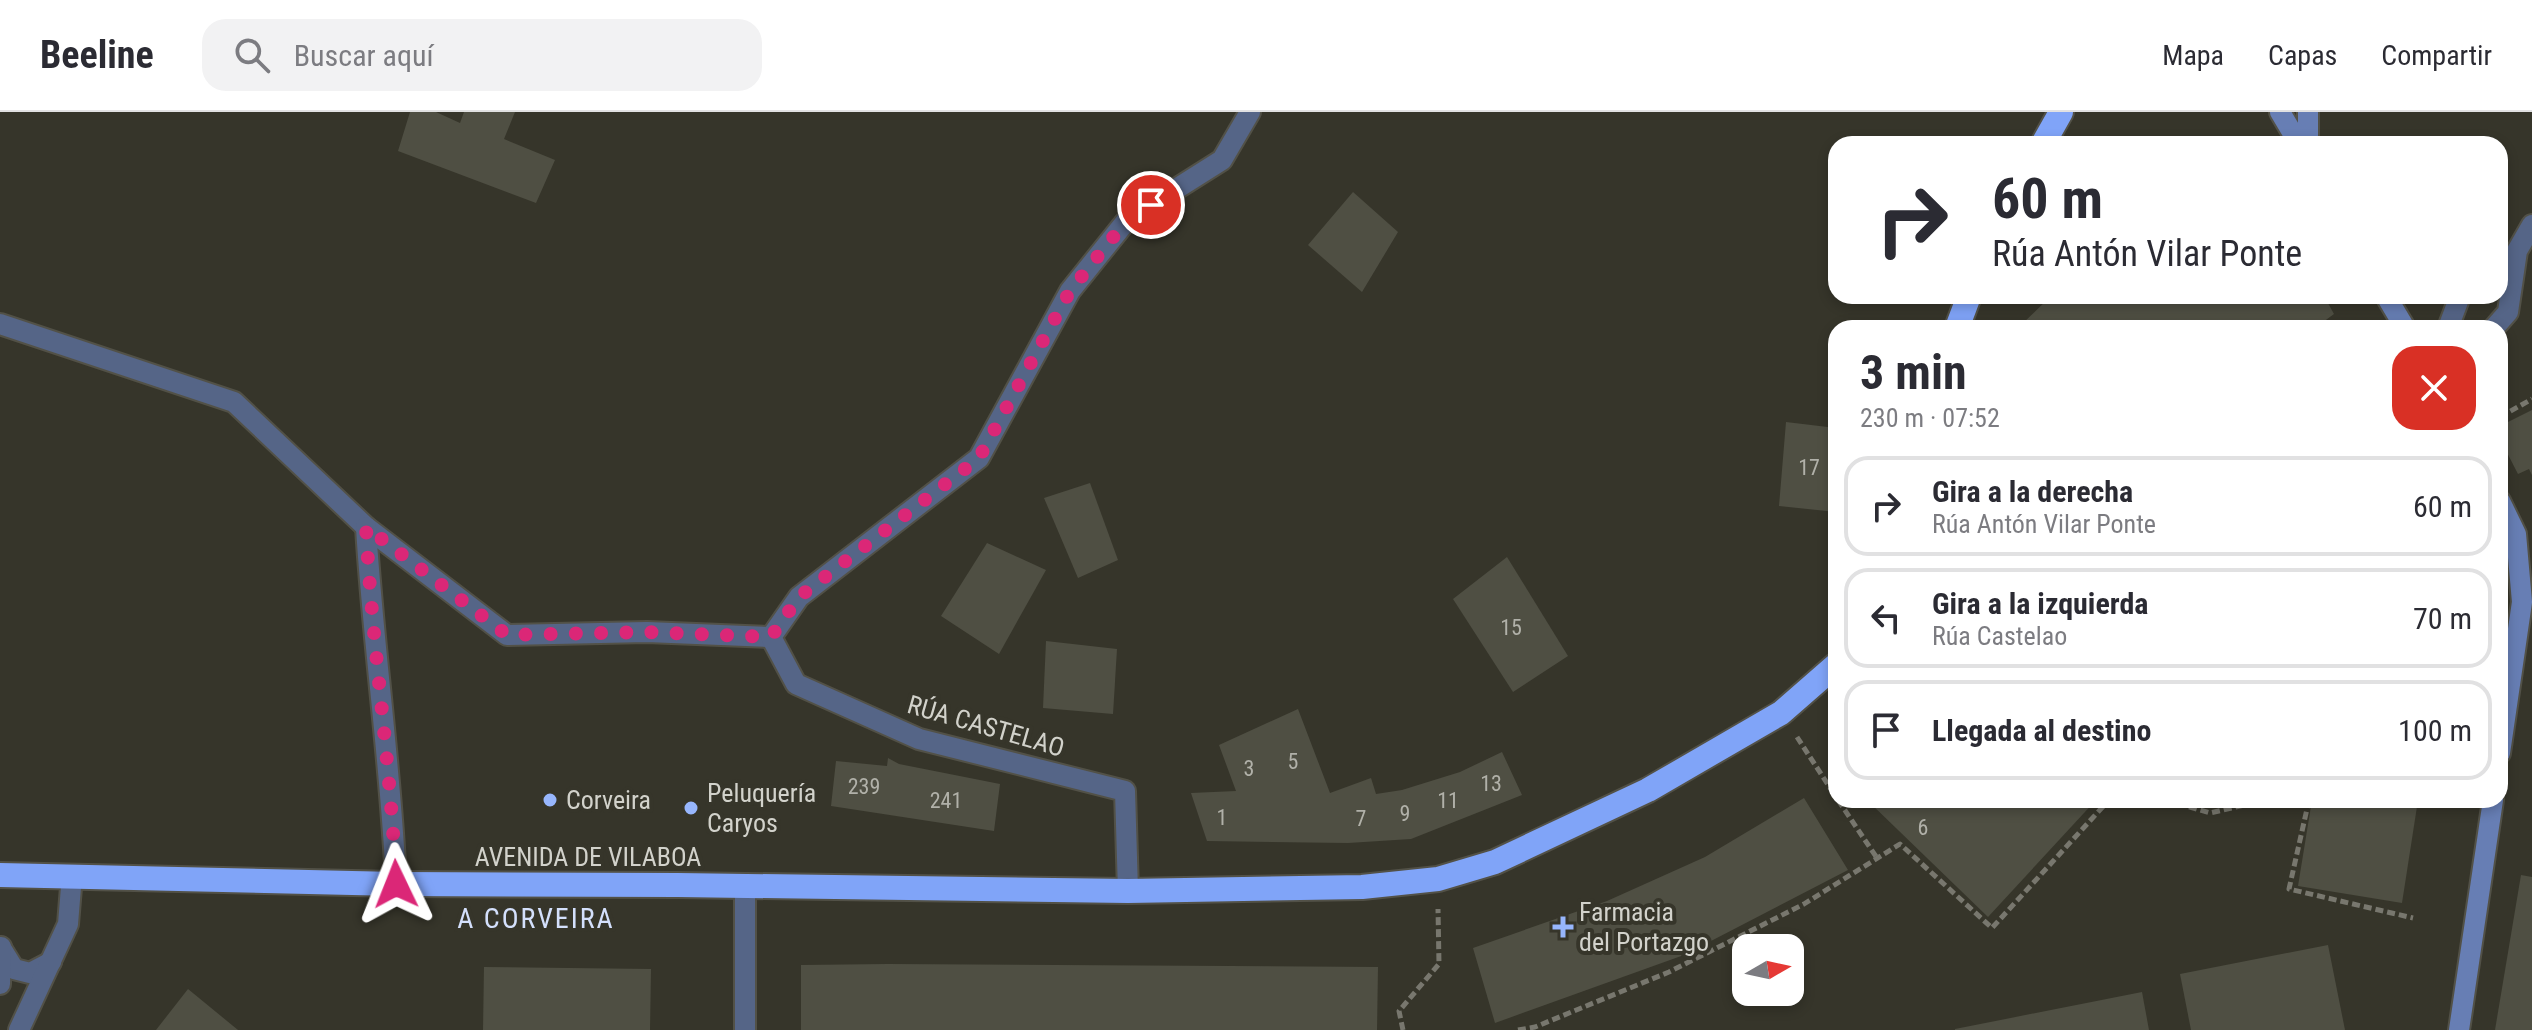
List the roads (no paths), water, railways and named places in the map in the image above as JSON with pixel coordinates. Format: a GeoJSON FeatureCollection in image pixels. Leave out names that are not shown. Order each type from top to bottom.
{"type":"FeatureCollection","features":[{"type":"Feature","properties":{"kind":"highway"},"geometry":{"type":"LineString","coordinates":[[2048,136],[2061,112]]}},
{"type":"Feature","properties":{"kind":"highway","name":"AVENIDA DE VILABOA"},"geometry":{"type":"LineString","coordinates":[[0,875],[396,884],[1128,891],[1362,887],[1438,879],[1495,862],[1648,790],[1781,713],[1828,672]]}},
{"type":"Feature","properties":{"kind":"street"},"geometry":{"type":"LineString","coordinates":[[0,324],[234,402],[366,527],[507,635],[647,632],[771,637],[799,597],[979,458],[1070,291],[1127,220],[1222,160],[1250,112]]}},
{"type":"Feature","properties":{"kind":"street"},"geometry":{"type":"LineString","coordinates":[[2280,112],[2294,136]]}},
{"type":"Feature","properties":{"kind":"street"},"geometry":{"type":"LineString","coordinates":[[2308,112],[2308,136]]}},
{"type":"Feature","properties":{"kind":"street"},"geometry":{"type":"LineString","coordinates":[[2508,254],[2532,225]]}},
{"type":"Feature","properties":{"kind":"street"},"geometry":{"type":"LineString","coordinates":[[2508,518],[2516,534],[2522,602],[2508,698]]}},
{"type":"Feature","properties":{"kind":"street"},"geometry":{"type":"LineString","coordinates":[[366,527],[371,611],[393,817],[396,884]]}},
{"type":"Feature","properties":{"kind":"street","name":"RÚA CASTELAO"},"geometry":{"type":"LineString","coordinates":[[771,637],[796,684],[919,739],[1125,791],[1128,891]]}},
{"type":"Feature","properties":{"kind":"street"},"geometry":{"type":"LineString","coordinates":[[2459,1030],[2492,808]]}},
{"type":"Feature","properties":{"kind":"street"},"geometry":{"type":"LineString","coordinates":[[19,1030],[68,924],[72,875]]}},
{"type":"Feature","properties":{"kind":"street"},"geometry":{"type":"LineString","coordinates":[[745,886],[745,1030]]}},
{"type":"Feature","properties":{"kind":"street"},"geometry":{"type":"LineString","coordinates":[[0,946],[14,969],[30,973],[51,962]]}},
{"type":"Feature","properties":{"kind":"street"},"geometry":{"type":"LineString","coordinates":[[0,946],[0,984]]}},
{"type":"Feature","properties":{"kind":"place","name":"Corveira"},"geometry":{"type":"Point","coordinates":[550,800]}},
{"type":"Feature","properties":{"kind":"place","name":"Peluquería Caryos"},"geometry":{"type":"Point","coordinates":[691,808]}},
{"type":"Feature","properties":{"kind":"place","name":"Farmacia del Portazgo"},"geometry":{"type":"Point","coordinates":[1563,927]}},
{"type":"Feature","properties":{"kind":"district","name":"A CORVEIRA"},"geometry":{"type":"Point","coordinates":[536,918]}}]}
